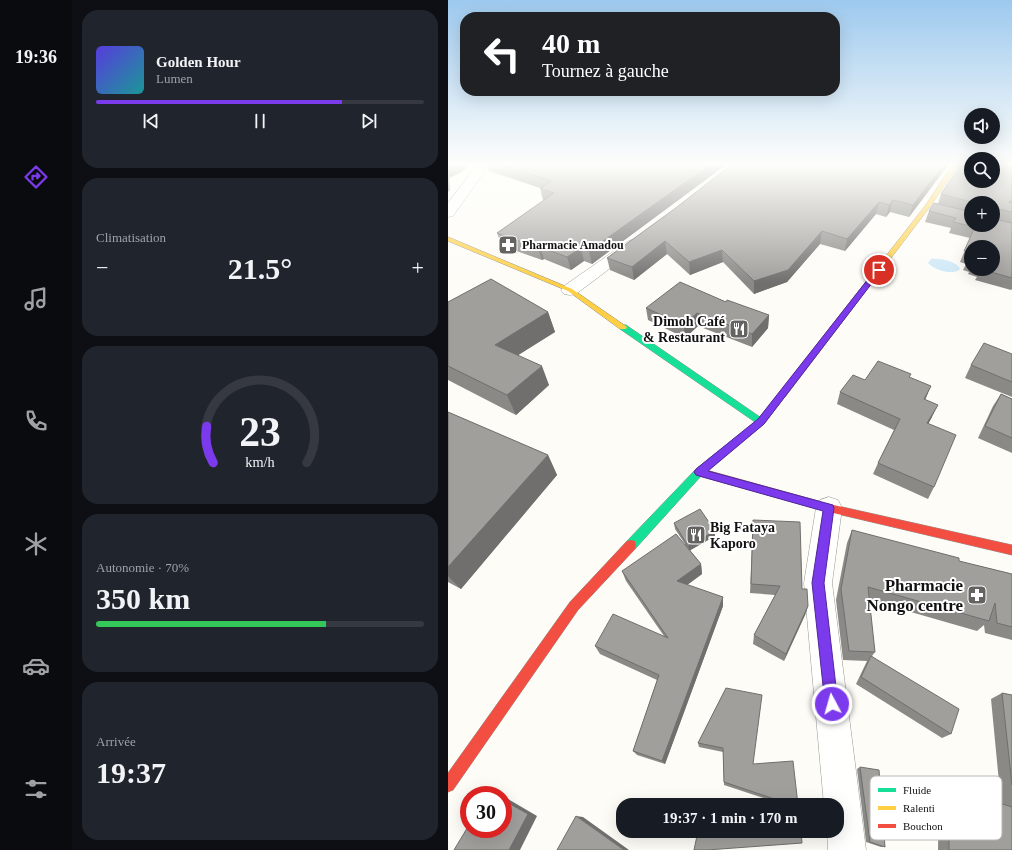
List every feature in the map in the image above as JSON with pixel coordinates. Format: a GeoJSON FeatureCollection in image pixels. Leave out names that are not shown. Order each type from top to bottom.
{"type":"FeatureCollection","features":[{"type":"Feature","properties":{"kind":"street"},"geometry":{"type":"LineString","coordinates":[[448,213],[455,204]]}},
{"type":"Feature","properties":{"kind":"street"},"geometry":{"type":"LineString","coordinates":[[448,785],[574,606],[699,472],[761,422],[930,204]]}},
{"type":"Feature","properties":{"kind":"street"},"geometry":{"type":"LineString","coordinates":[[928,207],[942,211]]}},
{"type":"Feature","properties":{"kind":"street"},"geometry":{"type":"LineString","coordinates":[[570,290],[640,238]]}},
{"type":"Feature","properties":{"kind":"street"},"geometry":{"type":"LineString","coordinates":[[448,239],[570,290],[761,422]]}},
{"type":"Feature","properties":{"kind":"street"},"geometry":{"type":"LineString","coordinates":[[699,472],[829,508],[1012,550]]}},
{"type":"Feature","properties":{"kind":"street"},"geometry":{"type":"LineString","coordinates":[[829,508],[818,583],[847,850]]}},
{"type":"Feature","properties":{"kind":"water"},"geometry":{"type":"Polygon","coordinates":[[[931,259],[952,262],[960,269],[953,272],[939,270],[928,263],[931,259]]]}},
{"type":"Feature","properties":{"kind":"building"},"geometry":{"type":"Polygon","coordinates":[[[539,204],[655,204],[589,251],[581,248],[567,257],[497,233],[539,204]]]}},
{"type":"Feature","properties":{"kind":"building"},"geometry":{"type":"Polygon","coordinates":[[[681,204],[878,204],[847,239],[822,231],[788,270],[754,281],[722,250],[689,262],[665,241],[632,267],[607,258],[681,204]]]}},
{"type":"Feature","properties":{"kind":"building"},"geometry":{"type":"Polygon","coordinates":[[[934,204],[964,210],[964,224],[953,222],[956,218],[929,211],[934,204]]]}},
{"type":"Feature","properties":{"kind":"building"},"geometry":{"type":"Polygon","coordinates":[[[1000,204],[1012,204],[1012,212],[1000,209],[1000,204]]]}},
{"type":"Feature","properties":{"kind":"building"},"geometry":{"type":"Polygon","coordinates":[[[1000,220],[1012,223],[1012,278],[1000,275],[1000,240],[969,240],[973,232],[1000,232],[1000,220]]]}},
{"type":"Feature","properties":{"kind":"building"},"geometry":{"type":"Polygon","coordinates":[[[491,279],[548,312],[495,345],[542,366],[507,395],[448,366],[448,302],[491,279]]]}},
{"type":"Feature","properties":{"kind":"building"},"geometry":{"type":"Polygon","coordinates":[[[680,282],[726,302],[727,300],[769,315],[752,334],[697,313],[684,325],[646,308],[680,282]]]}},
{"type":"Feature","properties":{"kind":"building"},"geometry":{"type":"Polygon","coordinates":[[[984,343],[1012,354],[1012,382],[971,365],[984,343]]]}},
{"type":"Feature","properties":{"kind":"building"},"geometry":{"type":"Polygon","coordinates":[[[878,361],[911,374],[909,377],[931,386],[924,399],[938,405],[927,423],[956,435],[934,487],[878,463],[900,419],[840,392],[853,375],[865,380],[878,361]]]}},
{"type":"Feature","properties":{"kind":"building"},"geometry":{"type":"Polygon","coordinates":[[[1001,394],[1012,399],[1012,438],[985,426],[1001,394]]]}},
{"type":"Feature","properties":{"kind":"building"},"geometry":{"type":"Polygon","coordinates":[[[448,412],[548,455],[448,567],[448,412]]]}},
{"type":"Feature","properties":{"kind":"building"},"geometry":{"type":"Polygon","coordinates":[[[700,509],[715,531],[688,546],[674,523],[700,509]]]}},
{"type":"Feature","properties":{"kind":"building"},"geometry":{"type":"Polygon","coordinates":[[[753,520],[800,522],[802,589],[807,589],[808,606],[786,654],[754,635],[780,586],[751,584],[753,520]]]}},
{"type":"Feature","properties":{"kind":"building"},"geometry":{"type":"Polygon","coordinates":[[[852,530],[959,558],[959,561],[1012,574],[1012,627],[997,623],[995,603],[989,621],[868,587],[875,652],[849,651],[841,589],[852,530]]]}},
{"type":"Feature","properties":{"kind":"building"},"geometry":{"type":"Polygon","coordinates":[[[676,534],[701,564],[677,581],[723,597],[662,761],[633,751],[659,675],[595,646],[613,614],[668,638],[622,571],[676,534]]]}},
{"type":"Feature","properties":{"kind":"building"},"geometry":{"type":"Polygon","coordinates":[[[871,656],[959,709],[951,734],[861,677],[871,656]]]}},
{"type":"Feature","properties":{"kind":"building"},"geometry":{"type":"Polygon","coordinates":[[[726,688],[762,695],[753,764],[793,761],[797,798],[771,798],[724,782],[723,748],[698,743],[726,688]]]}},
{"type":"Feature","properties":{"kind":"building"},"geometry":{"type":"Polygon","coordinates":[[[1002,693],[1012,695],[1012,785],[1002,693]]]}},
{"type":"Feature","properties":{"kind":"building"},"geometry":{"type":"Polygon","coordinates":[[[860,767],[879,770],[879,776],[870,776],[870,840],[884,840],[885,847],[870,842],[860,767]]]}},
{"type":"Feature","properties":{"kind":"building"},"geometry":{"type":"Polygon","coordinates":[[[1002,804],[1012,807],[1012,850],[949,850],[949,840],[1002,840],[1002,804]]]}},
{"type":"Feature","properties":{"kind":"building"},"geometry":{"type":"Polygon","coordinates":[[[512,805],[528,814],[509,850],[454,850],[461,838],[512,838],[512,805]]]}},
{"type":"Feature","properties":{"kind":"building"},"geometry":{"type":"Polygon","coordinates":[[[576,816],[624,850],[557,850],[576,816]]]}},
{"type":"Feature","properties":{"kind":"building"},"geometry":{"type":"Polygon","coordinates":[[[697,838],[802,838],[802,843],[694,850],[697,838]]]}},
{"type":"Feature","properties":{"kind":"traffic: fast"},"geometry":{"type":"LineString","coordinates":[[623,327],[761,422]]}},
{"type":"Feature","properties":{"kind":"traffic: fast"},"geometry":{"type":"LineString","coordinates":[[631,545],[699,472],[761,422],[782,395]]}},
{"type":"Feature","properties":{"kind":"traffic: slow"},"geometry":{"type":"LineString","coordinates":[[782,395],[929,204]]}},
{"type":"Feature","properties":{"kind":"traffic: slow"},"geometry":{"type":"LineString","coordinates":[[448,239],[570,290],[623,327]]}},
{"type":"Feature","properties":{"kind":"traffic: jam"},"geometry":{"type":"LineString","coordinates":[[699,472],[829,508],[1012,550]]}},
{"type":"Feature","properties":{"kind":"traffic: jam"},"geometry":{"type":"LineString","coordinates":[[448,785],[574,606],[631,545]]}},
{"type":"Feature","properties":{"kind":"place","name":"Pharmacie Amadou"},"geometry":{"type":"Point","coordinates":[508,245]}},
{"type":"Feature","properties":{"kind":"place","name":"Dimoh Café & Restaurant"},"geometry":{"type":"Point","coordinates":[739,329]}},
{"type":"Feature","properties":{"kind":"place","name":"Big Fataya Kaporo"},"geometry":{"type":"Point","coordinates":[696,535]}},
{"type":"Feature","properties":{"kind":"place","name":"Pharmacie Nongo centre"},"geometry":{"type":"Point","coordinates":[977,595]}},
{"type":"Feature","properties":{"kind":"route"},"geometry":{"type":"LineString","coordinates":[[832,704],[818,583],[829,508],[699,472],[761,422],[879,270]]}}]}
